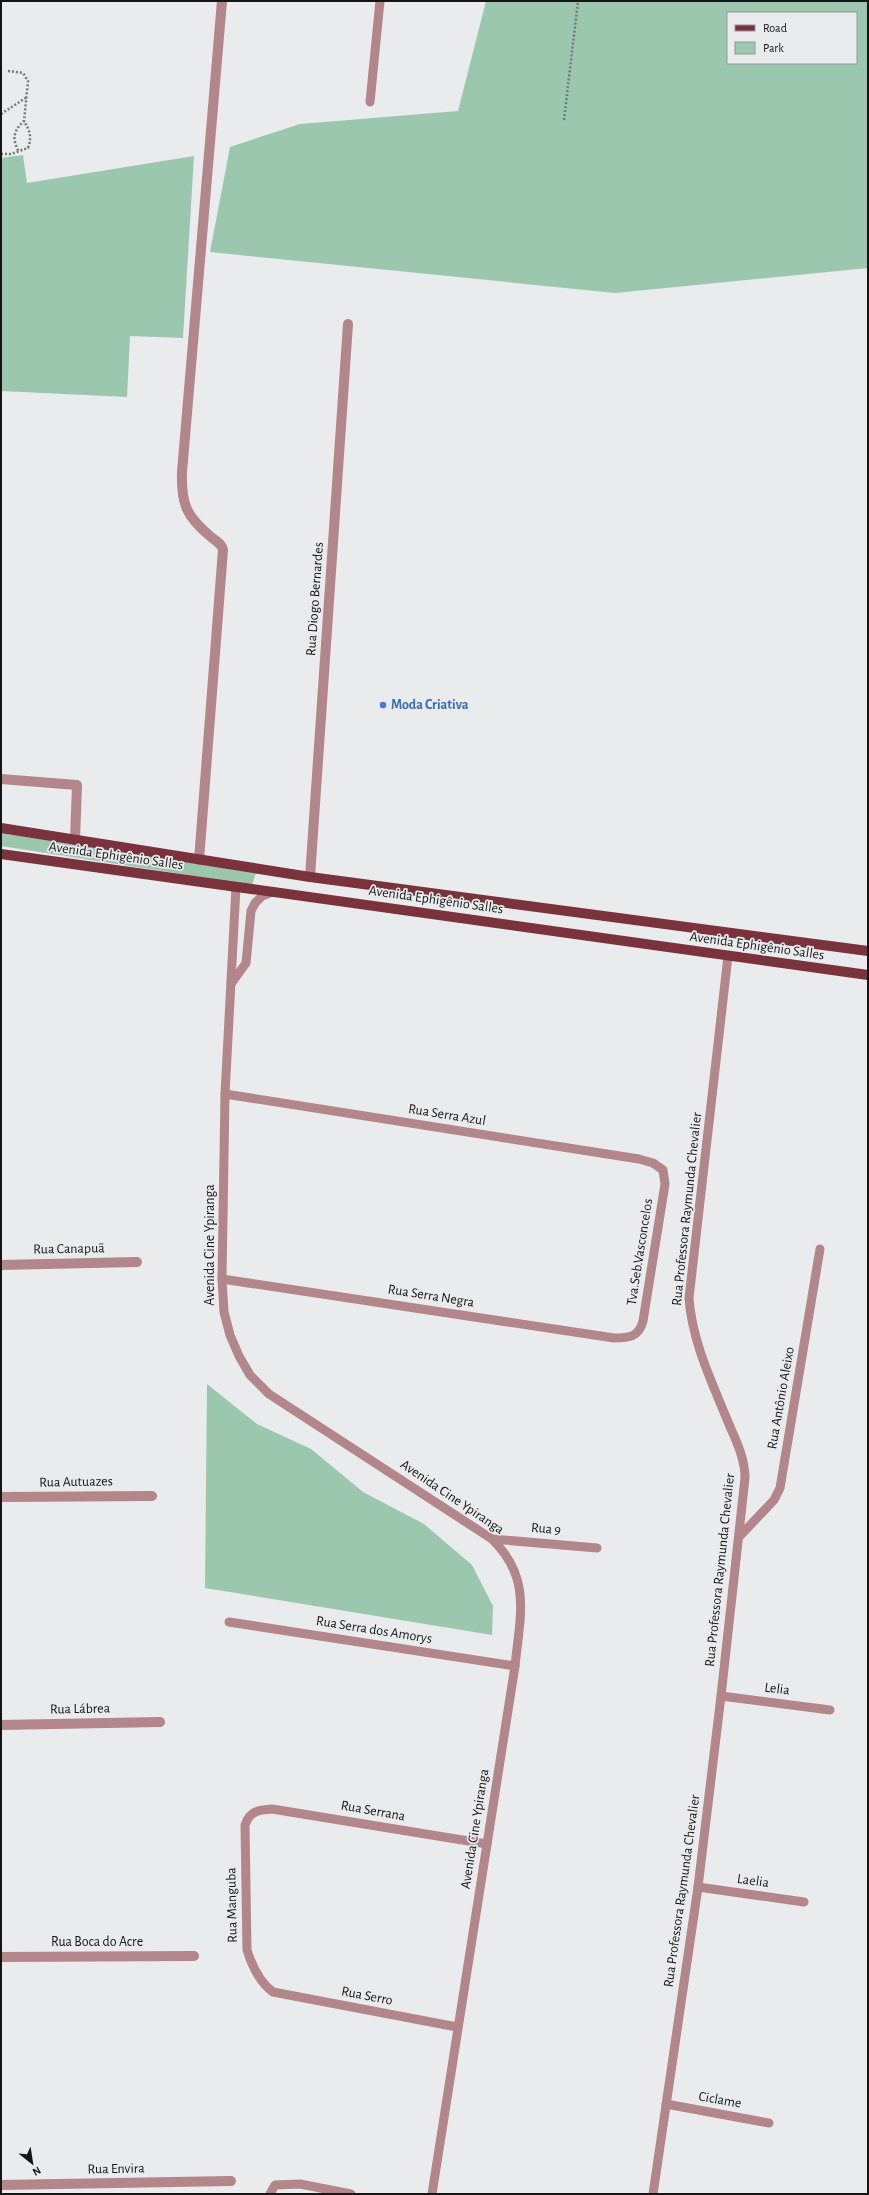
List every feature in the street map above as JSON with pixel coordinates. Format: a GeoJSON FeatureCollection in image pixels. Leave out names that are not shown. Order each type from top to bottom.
{"type":"FeatureCollection","features":[{"type":"Feature","properties":{"kind":"main road","name":"Avenida Ephigênio Salles"},"geometry":{"type":"LineString","coordinates":[[1,828],[310,877],[868,952]]}},
{"type":"Feature","properties":{"kind":"main road","name":"Avenida Ephigênio Salles"},"geometry":{"type":"LineString","coordinates":[[1,854],[868,975]]}},
{"type":"Feature","properties":{"kind":"street","name":"Avenida Ephigênio Salles"},"geometry":{"type":"LineString","coordinates":[[199,860],[223,548],[189,516],[183,502],[181,487],[222,1]]}},
{"type":"Feature","properties":{"kind":"street","name":"Rua Diogo Bernardes"},"geometry":{"type":"LineString","coordinates":[[310,877],[348,324]]}},
{"type":"Feature","properties":{"kind":"street"},"geometry":{"type":"LineString","coordinates":[[1,779],[77,785],[75,840]]}},
{"type":"Feature","properties":{"kind":"street","name":"Rua Canapuã"},"geometry":{"type":"LineString","coordinates":[[1,1265],[137,1262]]}},
{"type":"Feature","properties":{"kind":"street","name":"Rua Autuazes"},"geometry":{"type":"LineString","coordinates":[[1,1497],[152,1496]]}},
{"type":"Feature","properties":{"kind":"street","name":"Rua Lábrea"},"geometry":{"type":"LineString","coordinates":[[1,1725],[160,1722]]}},
{"type":"Feature","properties":{"kind":"street","name":"Rua Boca do Acre"},"geometry":{"type":"LineString","coordinates":[[1,1957],[194,1956]]}},
{"type":"Feature","properties":{"kind":"street","name":"Rua Envira"},"geometry":{"type":"LineString","coordinates":[[1,2185],[231,2181]]}},
{"type":"Feature","properties":{"kind":"lane"},"geometry":{"type":"LineString","coordinates":[[370,102],[380,1]]}},
{"type":"Feature","properties":{"kind":"lane","name":"Avenida Cine Ypiranga"},"geometry":{"type":"LineString","coordinates":[[236,887],[225,1094],[222,1279],[224,1312],[230,1335],[250,1375],[269,1394],[492,1539],[504,1551],[511,1562],[517,1577],[522,1598],[515,1666],[457,2027],[432,2194]]}},
{"type":"Feature","properties":{"kind":"lane"},"geometry":{"type":"LineString","coordinates":[[230,985],[246,963],[251,911],[255,903],[262,896],[272,892]]}},
{"type":"Feature","properties":{"kind":"lane","name":"Rua Professora Raymunda Chevalier"},"geometry":{"type":"LineString","coordinates":[[653,2194],[698,1887],[745,1478],[744,1464],[696,1341],[690,1316],[689,1298],[728,956]]}},
{"type":"Feature","properties":{"kind":"lane","name":"Rua Serra Azul"},"geometry":{"type":"LineString","coordinates":[[225,1094],[639,1159],[653,1164],[662,1170]]}},
{"type":"Feature","properties":{"kind":"lane","name":"Tva.Seb.Vasconcelos"},"geometry":{"type":"LineString","coordinates":[[635,1336],[641,1329],[643,1321],[665,1184],[662,1170]]}},
{"type":"Feature","properties":{"kind":"lane","name":"Rua Antônio Aleixo"},"geometry":{"type":"LineString","coordinates":[[739,1537],[774,1500],[780,1488],[820,1249]]}},
{"type":"Feature","properties":{"kind":"lane","name":"Rua Serra Negra"},"geometry":{"type":"LineString","coordinates":[[222,1279],[614,1338],[635,1336]]}},
{"type":"Feature","properties":{"kind":"lane","name":"Rua 9"},"geometry":{"type":"LineString","coordinates":[[492,1539],[597,1548]]}},
{"type":"Feature","properties":{"kind":"lane","name":"Rua Serra dos Amorys"},"geometry":{"type":"LineString","coordinates":[[229,1622],[515,1666]]}},
{"type":"Feature","properties":{"kind":"lane","name":"Lelia"},"geometry":{"type":"LineString","coordinates":[[721,1696],[830,1710]]}},
{"type":"Feature","properties":{"kind":"lane","name":"Rua Serrana"},"geometry":{"type":"LineString","coordinates":[[254,1811],[272,1809],[304,1813],[487,1844]]}},
{"type":"Feature","properties":{"kind":"lane","name":"Rua Manguba"},"geometry":{"type":"LineString","coordinates":[[254,1811],[248,1816],[245,1825],[247,1950],[258,1976],[273,1992]]}},
{"type":"Feature","properties":{"kind":"lane","name":"Laelia"},"geometry":{"type":"LineString","coordinates":[[698,1887],[804,1902]]}},
{"type":"Feature","properties":{"kind":"lane","name":"Rua Serro"},"geometry":{"type":"LineString","coordinates":[[273,1992],[457,2027]]}},
{"type":"Feature","properties":{"kind":"lane","name":"Ciclame"},"geometry":{"type":"LineString","coordinates":[[666,2104],[769,2123]]}},
{"type":"Feature","properties":{"kind":"lane"},"geometry":{"type":"LineString","coordinates":[[270,2194],[271,2189],[275,2185],[300,2184],[351,2194]]}},
{"type":"Feature","properties":{"kind":"path"},"geometry":{"type":"LineString","coordinates":[[564,120],[578,1]]}},
{"type":"Feature","properties":{"kind":"path"},"geometry":{"type":"LineString","coordinates":[[1,154],[19,152],[28,148],[31,140],[30,130],[24,121],[28,81],[24,74],[8,71]]}},
{"type":"Feature","properties":{"kind":"path"},"geometry":{"type":"LineString","coordinates":[[1,114],[27,97]]}},
{"type":"Feature","properties":{"kind":"path"},"geometry":{"type":"LineString","coordinates":[[19,152],[15,144],[14,136],[16,128],[24,121]]}},
{"type":"Feature","properties":{"kind":"green space"},"geometry":{"type":"Polygon","coordinates":[[[486,1],[868,1],[868,268],[615,293],[210,252],[230,147],[300,124],[458,111],[486,1]]]}},
{"type":"Feature","properties":{"kind":"green space"},"geometry":{"type":"Polygon","coordinates":[[[23,155],[27,183],[194,156],[183,338],[130,336],[127,397],[1,391],[1,158],[23,155]]]}},
{"type":"Feature","properties":{"kind":"green space"},"geometry":{"type":"Polygon","coordinates":[[[1,833],[256,873],[252,885],[1,846],[1,833]]]}},
{"type":"Feature","properties":{"kind":"green space"},"geometry":{"type":"Polygon","coordinates":[[[207,1384],[257,1424],[311,1449],[363,1492],[424,1524],[472,1565],[493,1606],[492,1635],[205,1588],[207,1384]]]}},
{"type":"Feature","properties":{"kind":"place","name":"Moda Criativa"},"geometry":{"type":"Point","coordinates":[383,705]}}]}
